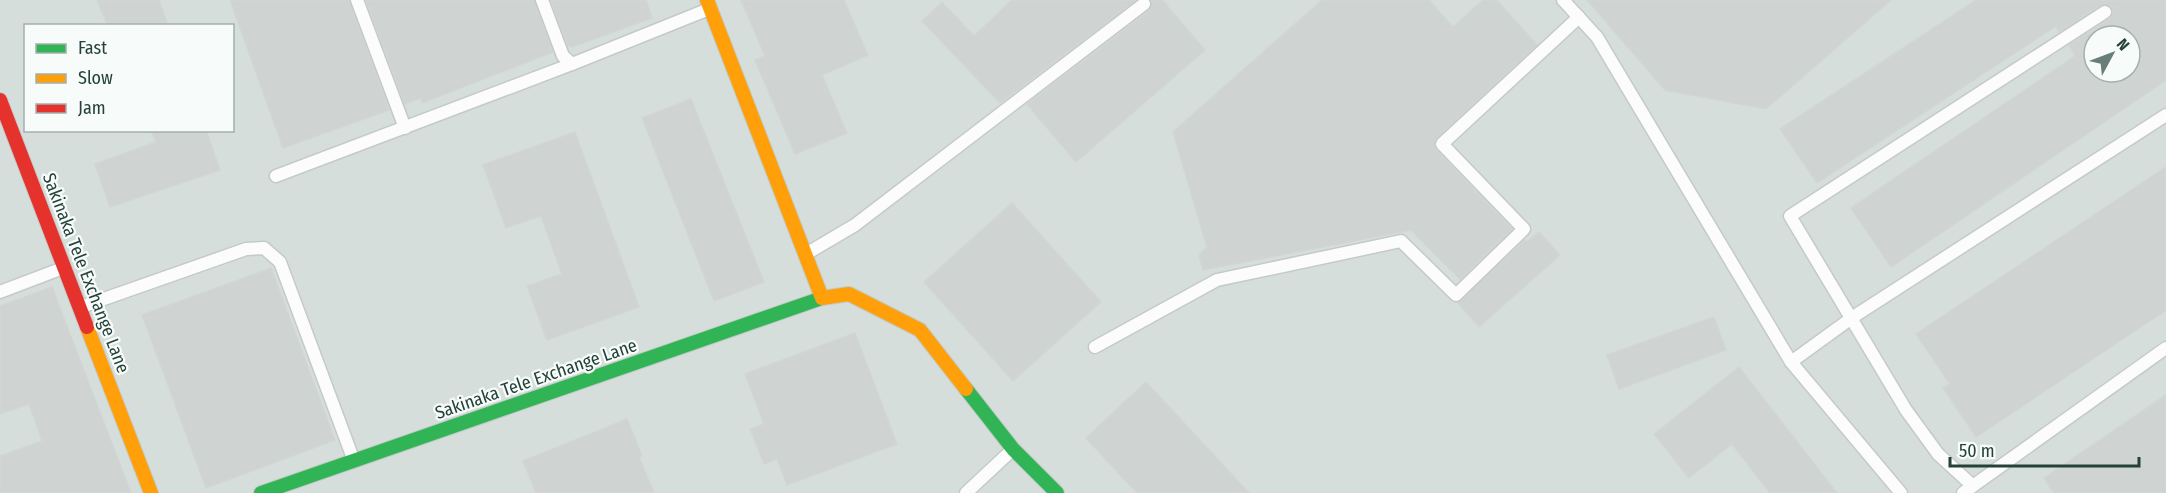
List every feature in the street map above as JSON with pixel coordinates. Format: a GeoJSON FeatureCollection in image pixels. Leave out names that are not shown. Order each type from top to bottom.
{"type":"FeatureCollection","features":[{"type":"Feature","properties":{"kind":"street"},"geometry":{"type":"LineString","coordinates":[[709,4],[822,298]]}},
{"type":"Feature","properties":{"kind":"street","name":"Sakinaka Tele Exchange Lane"},"geometry":{"type":"LineString","coordinates":[[0,100],[151,493]]}},
{"type":"Feature","properties":{"kind":"street","name":"Sakinaka Tele Exchange Lane"},"geometry":{"type":"LineString","coordinates":[[261,493],[822,298],[849,294],[920,330],[1012,449],[1057,493]]}},
{"type":"Feature","properties":{"kind":"lane"},"geometry":{"type":"LineString","coordinates":[[357,0],[405,128]]}},
{"type":"Feature","properties":{"kind":"lane"},"geometry":{"type":"LineString","coordinates":[[542,0],[563,56],[572,64]]}},
{"type":"Feature","properties":{"kind":"lane"},"geometry":{"type":"LineString","coordinates":[[1563,0],[1598,37],[1791,362],[1901,493]]}},
{"type":"Feature","properties":{"kind":"lane"},"geometry":{"type":"LineString","coordinates":[[276,176],[572,64],[709,4]]}},
{"type":"Feature","properties":{"kind":"lane"},"geometry":{"type":"LineString","coordinates":[[805,255],[855,225],[1144,4]]}},
{"type":"Feature","properties":{"kind":"lane"},"geometry":{"type":"LineString","coordinates":[[2105,12],[1790,216],[1853,317],[1875,362],[1906,411],[1968,489],[2166,348]]}},
{"type":"Feature","properties":{"kind":"lane"},"geometry":{"type":"LineString","coordinates":[[1095,347],[1217,280],[1401,241],[1456,295],[1524,229],[1442,144],[1579,17]]}},
{"type":"Feature","properties":{"kind":"lane"},"geometry":{"type":"LineString","coordinates":[[1791,362],[1853,317],[2166,115]]}},
{"type":"Feature","properties":{"kind":"lane"},"geometry":{"type":"LineString","coordinates":[[80,308],[246,249],[264,248],[280,262],[354,461]]}},
{"type":"Feature","properties":{"kind":"lane"},"geometry":{"type":"LineString","coordinates":[[0,292],[64,268]]}},
{"type":"Feature","properties":{"kind":"lane"},"geometry":{"type":"LineString","coordinates":[[966,493],[1012,449]]}},
{"type":"Feature","properties":{"kind":"shaded area"},"geometry":{"type":"Polygon","coordinates":[[[0,0],[2166,0],[2166,493],[0,493],[0,0]]]}},
{"type":"Feature","properties":{"kind":"building"},"geometry":{"type":"Polygon","coordinates":[[[97,0],[159,0],[167,24],[107,24],[97,0]]]}},
{"type":"Feature","properties":{"kind":"building"},"geometry":{"type":"Polygon","coordinates":[[[230,0],[349,0],[389,110],[283,148],[230,0]]]}},
{"type":"Feature","properties":{"kind":"building"},"geometry":{"type":"Polygon","coordinates":[[[366,0],[534,0],[553,52],[422,103],[421,98],[405,104],[366,0]]]}},
{"type":"Feature","properties":{"kind":"building"},"geometry":{"type":"Polygon","coordinates":[[[551,0],[646,0],[652,18],[572,47],[568,46],[551,0]]]}},
{"type":"Feature","properties":{"kind":"building"},"geometry":{"type":"Polygon","coordinates":[[[741,0],[844,0],[868,55],[822,75],[847,133],[795,154],[755,60],[765,56],[741,0]]]}},
{"type":"Feature","properties":{"kind":"building"},"geometry":{"type":"Polygon","coordinates":[[[1012,0],[1136,0],[1000,103],[922,21],[942,2],[974,36],[1012,0]]]}},
{"type":"Feature","properties":{"kind":"building"},"geometry":{"type":"Polygon","coordinates":[[[1151,0],[1162,0],[1205,50],[1076,162],[1027,104],[1149,11],[1151,0]]]}},
{"type":"Feature","properties":{"kind":"building"},"geometry":{"type":"Polygon","coordinates":[[[1322,0],[1429,0],[1453,27],[1483,0],[1497,0],[1537,45],[1434,141],[1436,150],[1512,229],[1460,279],[1411,230],[1203,270],[1199,255],[1207,247],[1173,132],[1322,0]]]}},
{"type":"Feature","properties":{"kind":"building"},"geometry":{"type":"Polygon","coordinates":[[[1587,0],[1891,0],[1766,109],[1665,90],[1587,0]]]}},
{"type":"Feature","properties":{"kind":"building"},"geometry":{"type":"Polygon","coordinates":[[[1976,0],[2166,0],[2166,80],[1891,267],[1851,208],[2075,56],[2069,45],[2082,37],[2082,84],[2142,84],[2142,24],[2102,24],[2110,19],[2113,12],[2112,7],[2101,5],[2059,32],[2056,26],[1817,183],[1780,129],[1976,0]]]}},
{"type":"Feature","properties":{"kind":"building"},"geometry":{"type":"Polygon","coordinates":[[[691,99],[764,282],[714,301],[642,118],[691,99]]]}},
{"type":"Feature","properties":{"kind":"building"},"geometry":{"type":"Polygon","coordinates":[[[152,132],[207,132],[220,170],[110,207],[95,164],[156,142],[152,132]]]}},
{"type":"Feature","properties":{"kind":"building"},"geometry":{"type":"Polygon","coordinates":[[[575,132],[639,307],[547,340],[527,286],[562,274],[541,216],[506,228],[483,165],[575,132]]]}},
{"type":"Feature","properties":{"kind":"building"},"geometry":{"type":"Polygon","coordinates":[[[2166,167],[2166,310],[1976,437],[1943,388],[1950,384],[1916,334],[2166,167]]]}},
{"type":"Feature","properties":{"kind":"building"},"geometry":{"type":"Polygon","coordinates":[[[1012,203],[1101,302],[1013,381],[924,282],[1012,203]]]}},
{"type":"Feature","properties":{"kind":"building"},"geometry":{"type":"Polygon","coordinates":[[[1539,232],[1560,255],[1479,327],[1458,303],[1525,240],[1527,242],[1539,232]]]}},
{"type":"Feature","properties":{"kind":"building"},"geometry":{"type":"Polygon","coordinates":[[[271,268],[335,440],[206,488],[142,315],[271,268]]]}},
{"type":"Feature","properties":{"kind":"building"},"geometry":{"type":"Polygon","coordinates":[[[52,287],[131,493],[0,493],[0,456],[42,441],[29,404],[0,414],[0,306],[52,287]]]}},
{"type":"Feature","properties":{"kind":"building"},"geometry":{"type":"Polygon","coordinates":[[[1714,317],[1726,350],[1619,389],[1607,355],[1714,317]]]}},
{"type":"Feature","properties":{"kind":"building"},"geometry":{"type":"Polygon","coordinates":[[[855,333],[897,444],[787,485],[777,459],[764,464],[750,429],[764,424],[745,374],[855,333]]]}},
{"type":"Feature","properties":{"kind":"building"},"geometry":{"type":"Polygon","coordinates":[[[1739,367],[1837,493],[1770,493],[1732,444],[1689,478],[1654,434],[1739,367]]]}},
{"type":"Feature","properties":{"kind":"building"},"geometry":{"type":"Polygon","coordinates":[[[1146,382],[1249,493],[1137,493],[1086,438],[1146,382]]]}},
{"type":"Feature","properties":{"kind":"building"},"geometry":{"type":"Polygon","coordinates":[[[2166,395],[2166,493],[2054,493],[2044,478],[2166,395]]]}},
{"type":"Feature","properties":{"kind":"building"},"geometry":{"type":"Polygon","coordinates":[[[627,419],[654,493],[536,493],[523,461],[627,419]]]}},
{"type":"Feature","properties":{"kind":"traffic: fast"},"geometry":{"type":"LineString","coordinates":[[261,493],[822,298]]}},
{"type":"Feature","properties":{"kind":"traffic: fast"},"geometry":{"type":"LineString","coordinates":[[966,389],[1013,449],[1057,493]]}},
{"type":"Feature","properties":{"kind":"traffic: slow"},"geometry":{"type":"LineString","coordinates":[[707,0],[822,298],[849,294],[920,330],[966,389]]}},
{"type":"Feature","properties":{"kind":"traffic: slow"},"geometry":{"type":"LineString","coordinates":[[87,327],[151,493]]}},
{"type":"Feature","properties":{"kind":"traffic: jam"},"geometry":{"type":"LineString","coordinates":[[0,100],[87,327]]}}]}
